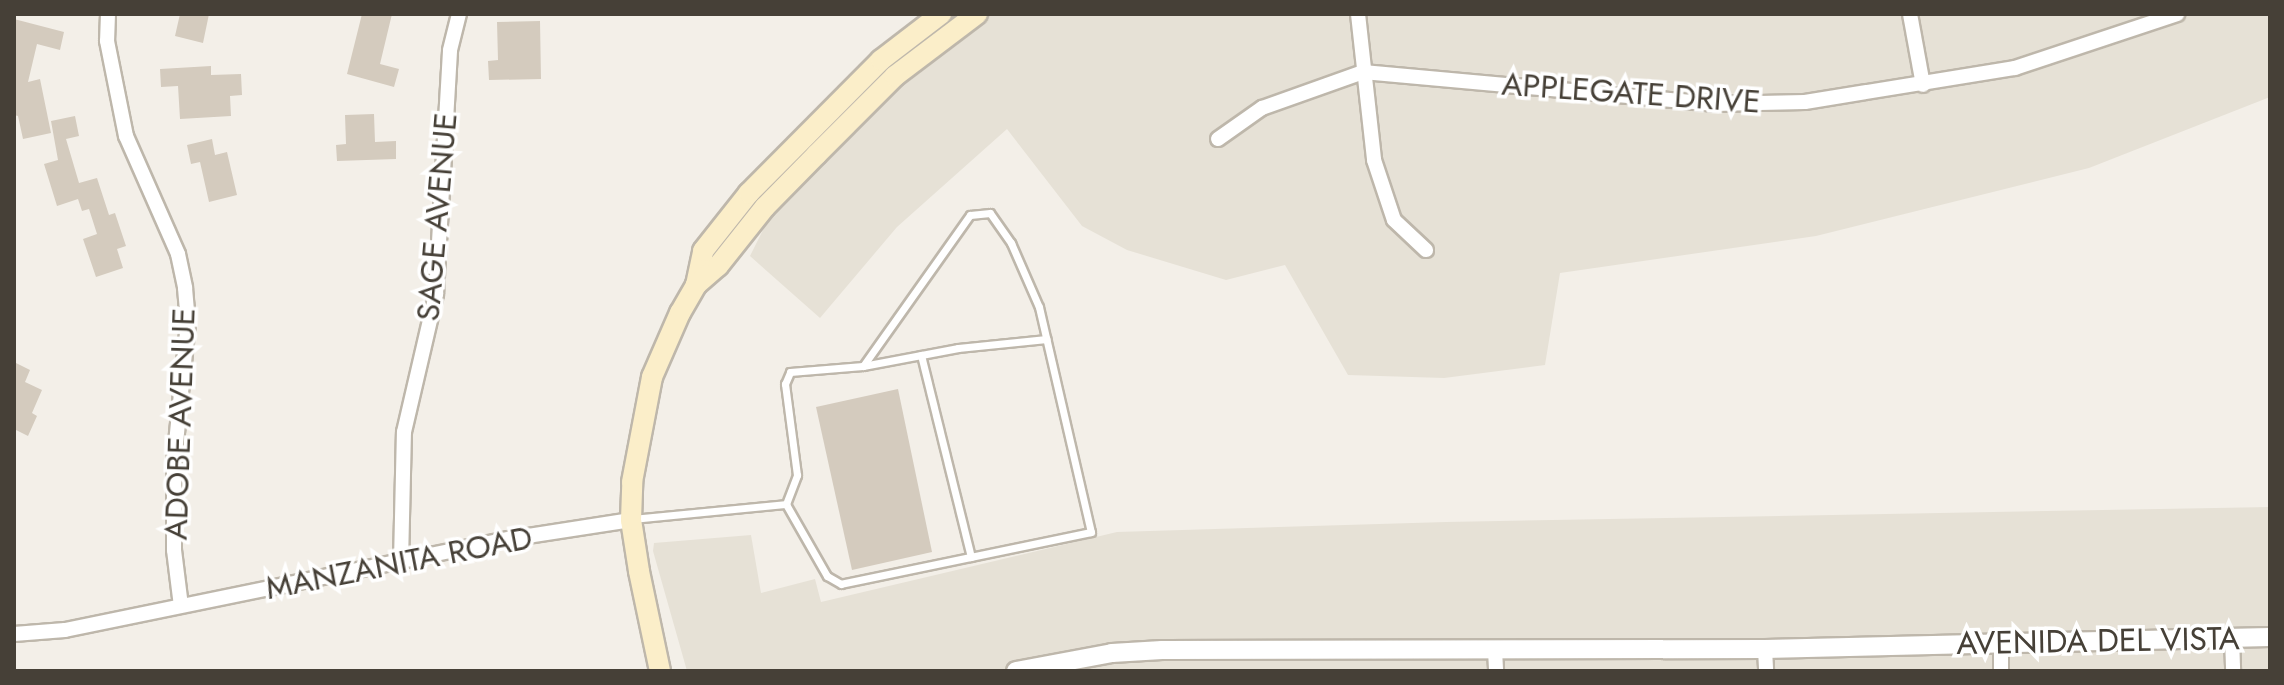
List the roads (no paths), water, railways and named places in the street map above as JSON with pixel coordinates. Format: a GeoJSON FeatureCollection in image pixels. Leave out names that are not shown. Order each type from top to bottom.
{"type":"FeatureCollection","features":[{"type":"Feature","properties":{"kind":"main road"},"geometry":{"type":"LineString","coordinates":[[660,671],[631,520],[636,452],[652,377],[696,285],[703,251],[749,193],[881,60],[941,14]]}},
{"type":"Feature","properties":{"kind":"main road"},"geometry":{"type":"LineString","coordinates":[[696,285],[718,266],[765,207],[895,76],[977,14]]}},
{"type":"Feature","properties":{"kind":"street","name":"ADOBE AVENUE"},"geometry":{"type":"LineString","coordinates":[[108,14],[107,41],[126,136],[178,254],[185,288],[188,323],[174,464],[174,550],[181,606]]}},
{"type":"Feature","properties":{"kind":"street","name":"SAGE AVENUE"},"geometry":{"type":"LineString","coordinates":[[401,562],[404,432],[436,294],[450,50],[459,14]]}},
{"type":"Feature","properties":{"kind":"street"},"geometry":{"type":"LineString","coordinates":[[1358,14],[1374,160],[1394,220],[1426,250]]}},
{"type":"Feature","properties":{"kind":"street"},"geometry":{"type":"LineString","coordinates":[[1910,14],[1923,85]]}},
{"type":"Feature","properties":{"kind":"street","name":"APPLEGATE DRIVE"},"geometry":{"type":"LineString","coordinates":[[1363,72],[1714,104],[1805,102],[2015,68],[2177,14]]}},
{"type":"Feature","properties":{"kind":"street"},"geometry":{"type":"LineString","coordinates":[[1218,139],[1262,108],[1363,72]]}},
{"type":"Feature","properties":{"kind":"street","name":"MANZANITA ROAD"},"geometry":{"type":"LineString","coordinates":[[14,634],[65,630],[508,539],[631,520]]}},
{"type":"Feature","properties":{"kind":"street","name":"AVENIDA DEL VISTA"},"geometry":{"type":"LineString","coordinates":[[1016,671],[1112,653],[1162,650],[1765,649],[2270,637]]}},
{"type":"Feature","properties":{"kind":"street"},"geometry":{"type":"LineString","coordinates":[[2232,638],[2233,671]]}},
{"type":"Feature","properties":{"kind":"street"},"geometry":{"type":"LineString","coordinates":[[2001,644],[2001,671]]}},
{"type":"Feature","properties":{"kind":"street"},"geometry":{"type":"LineString","coordinates":[[1765,649],[1766,671]]}},
{"type":"Feature","properties":{"kind":"street"},"geometry":{"type":"LineString","coordinates":[[1495,650],[1496,671]]}},
{"type":"Feature","properties":{"kind":"lane"},"geometry":{"type":"LineString","coordinates":[[863,366],[970,215],[990,213],[1011,243],[1039,307],[1047,339],[1091,532],[841,584],[827,576],[786,504],[797,475],[785,384],[790,372],[863,366],[921,355],[1047,339]]}},
{"type":"Feature","properties":{"kind":"lane"},"geometry":{"type":"LineString","coordinates":[[921,355],[971,557]]}},
{"type":"Feature","properties":{"kind":"lane","name":"MANZANITA ROAD"},"geometry":{"type":"LineString","coordinates":[[631,520],[786,504]]}}]}
